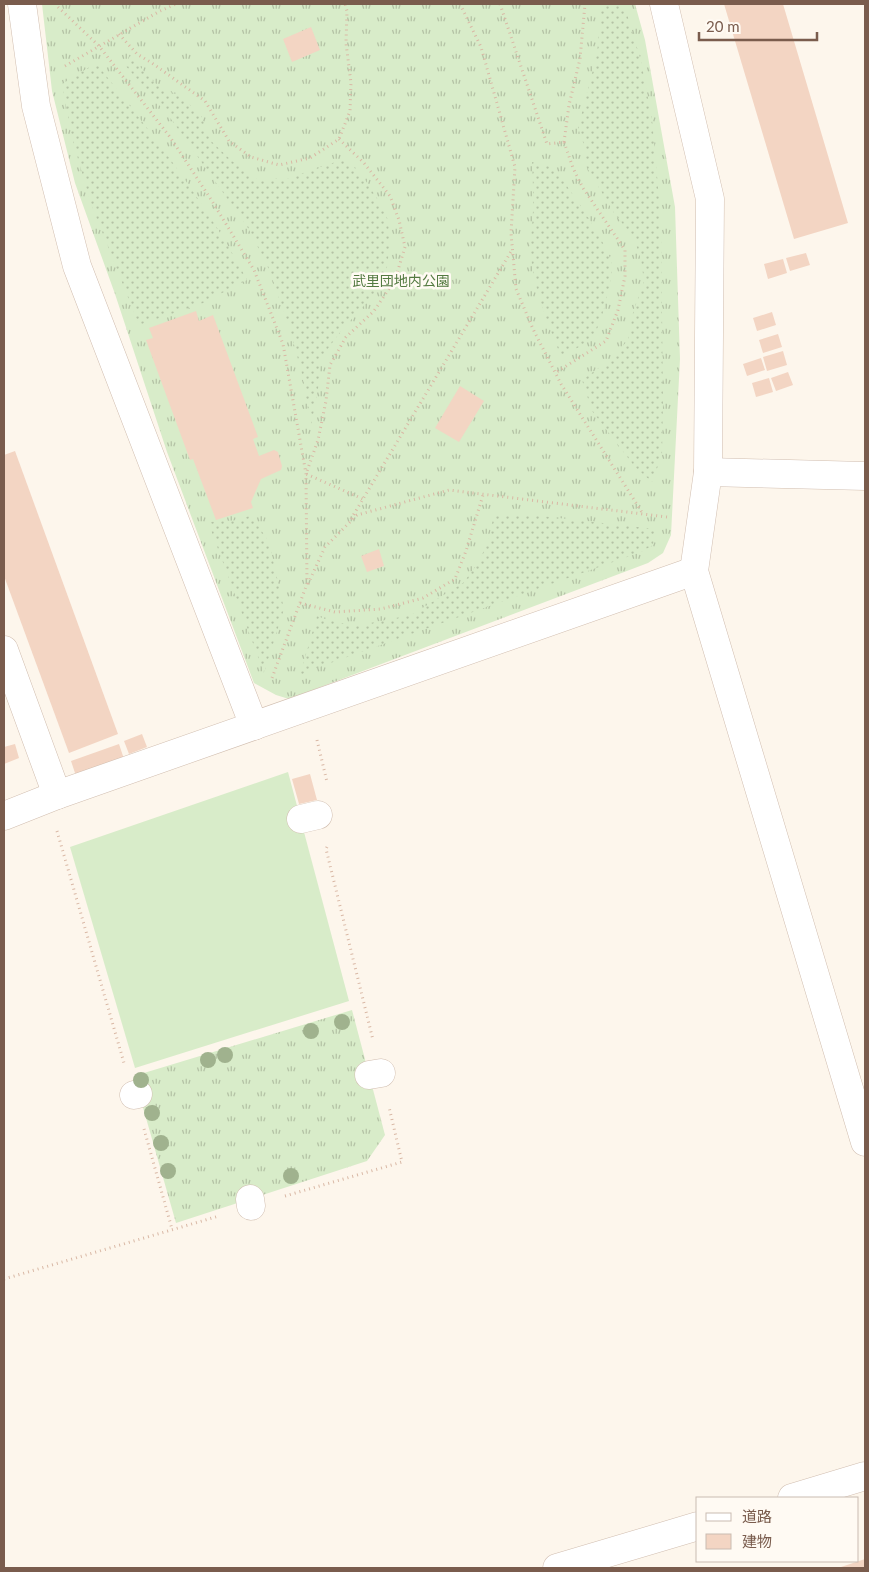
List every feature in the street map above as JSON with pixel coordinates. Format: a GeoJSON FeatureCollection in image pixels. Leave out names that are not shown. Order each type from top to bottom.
{"type":"FeatureCollection","features":[{"type":"Feature","properties":{"kind":"street"},"geometry":{"type":"LineString","coordinates":[[22,4],[36,106],[77,266],[254,726]]}},
{"type":"Feature","properties":{"kind":"street"},"geometry":{"type":"LineString","coordinates":[[664,4],[710,199],[708,472],[694,571],[865,1142]]}},
{"type":"Feature","properties":{"kind":"street"},"geometry":{"type":"LineString","coordinates":[[708,472],[865,476]]}},
{"type":"Feature","properties":{"kind":"street"},"geometry":{"type":"LineString","coordinates":[[4,816],[52,797],[694,571]]}},
{"type":"Feature","properties":{"kind":"street"},"geometry":{"type":"LineString","coordinates":[[4,650],[52,797]]}},
{"type":"Feature","properties":{"kind":"street"},"geometry":{"type":"LineString","coordinates":[[795,1497],[865,1476]]}},
{"type":"Feature","properties":{"kind":"street"},"geometry":{"type":"LineString","coordinates":[[557,1568],[696,1527]]}},
{"type":"Feature","properties":{"kind":"path"},"geometry":{"type":"LineString","coordinates":[[53,4],[99,46],[170,137],[254,270],[283,344],[306,474],[308,584]]}},
{"type":"Feature","properties":{"kind":"path"},"geometry":{"type":"LineString","coordinates":[[33,85],[119,34],[176,4]]}},
{"type":"Feature","properties":{"kind":"path"},"geometry":{"type":"LineString","coordinates":[[119,34],[137,54],[206,101],[229,141],[251,157],[278,165],[310,158],[339,139],[350,111],[350,83],[346,43],[347,11],[345,4]]}},
{"type":"Feature","properties":{"kind":"path"},"geometry":{"type":"LineString","coordinates":[[460,4],[481,47],[515,167],[511,233],[516,289],[555,373],[643,514]]}},
{"type":"Feature","properties":{"kind":"path"},"geometry":{"type":"LineString","coordinates":[[500,4],[547,144],[564,142]]}},
{"type":"Feature","properties":{"kind":"path"},"geometry":{"type":"LineString","coordinates":[[555,373],[606,341],[618,310],[624,276],[625,250],[583,188],[573,168],[564,142],[580,59],[585,4]]}},
{"type":"Feature","properties":{"kind":"path"},"geometry":{"type":"LineString","coordinates":[[306,474],[318,440],[326,401],[330,365],[346,337],[374,311],[395,280],[405,247],[399,220],[390,196],[364,163],[339,139]]}},
{"type":"Feature","properties":{"kind":"path"},"geometry":{"type":"LineString","coordinates":[[348,524],[512,250]]}},
{"type":"Feature","properties":{"kind":"path"},"geometry":{"type":"LineString","coordinates":[[306,474],[363,499]]}},
{"type":"Feature","properties":{"kind":"path"},"geometry":{"type":"LineString","coordinates":[[254,726],[300,603],[325,547],[357,515],[449,490],[701,521]]}},
{"type":"Feature","properties":{"kind":"path"},"geometry":{"type":"LineString","coordinates":[[300,603],[335,612],[381,609],[423,598],[455,579],[484,495]]}},
{"type":"Feature","properties":{"kind":"path"},"geometry":{"type":"LineString","coordinates":[[318,744],[329,788]]}},
{"type":"Feature","properties":{"kind":"path"},"geometry":{"type":"LineString","coordinates":[[52,797],[172,1229]]}},
{"type":"Feature","properties":{"kind":"path"},"geometry":{"type":"LineString","coordinates":[[4,1278],[172,1229],[251,1203],[402,1162],[375,1074],[332,872]]}},
{"type":"Feature","properties":{"kind":"green space","name":"武里団地内公園"},"geometry":{"type":"Polygon","coordinates":[[[42,4],[635,4],[645,40],[675,207],[680,359],[671,535],[663,553],[648,563],[289,699],[276,695],[254,683],[167,452],[115,294],[75,183],[52,91],[42,4]]]}},
{"type":"Feature","properties":{"kind":"green space"},"geometry":{"type":"Polygon","coordinates":[[[601,4],[624,4],[641,61],[652,119],[661,221],[663,401],[662,455],[652,482],[635,467],[592,411],[582,380],[611,359],[628,340],[633,313],[644,281],[641,260],[634,238],[614,213],[586,166],[584,145],[578,128],[597,54],[601,4]]]}},
{"type":"Feature","properties":{"kind":"green space"},"geometry":{"type":"Polygon","coordinates":[[[130,56],[156,84],[181,97],[201,115],[210,140],[232,161],[257,179],[287,179],[345,159],[362,175],[388,220],[390,243],[387,267],[376,292],[341,331],[321,358],[319,383],[311,427],[302,374],[289,326],[267,265],[248,228],[171,119],[125,65],[130,56]]]}},
{"type":"Feature","properties":{"kind":"green space"},"geometry":{"type":"Polygon","coordinates":[[[96,63],[157,141],[196,195],[247,280],[201,304],[139,325],[91,204],[72,138],[62,84],[96,63]]]}},
{"type":"Feature","properties":{"kind":"green space"},"geometry":{"type":"Polygon","coordinates":[[[532,162],[555,168],[597,232],[605,246],[612,267],[611,281],[602,315],[595,332],[591,338],[579,347],[561,356],[541,302],[531,260],[532,162]]]}},
{"type":"Feature","properties":{"kind":"green space"},"geometry":{"type":"Polygon","coordinates":[[[494,514],[524,514],[655,529],[653,545],[641,552],[300,675],[317,616],[355,626],[411,615],[463,583],[479,562],[489,538],[494,514]]]}},
{"type":"Feature","properties":{"kind":"green space"},"geometry":{"type":"Polygon","coordinates":[[[251,515],[269,542],[284,609],[264,673],[208,522],[240,520],[251,515]]]}},
{"type":"Feature","properties":{"kind":"green space"},"geometry":{"type":"Polygon","coordinates":[[[288,772],[349,1001],[135,1068],[70,847],[288,772]]]}},
{"type":"Feature","properties":{"kind":"green space"},"geometry":{"type":"Polygon","coordinates":[[[352,1010],[385,1135],[367,1161],[176,1223],[134,1076],[352,1010]]]}},
{"type":"Feature","properties":{"kind":"building"},"geometry":{"type":"Polygon","coordinates":[[[724,4],[783,4],[848,223],[794,239],[724,4]]]}},
{"type":"Feature","properties":{"kind":"building"},"geometry":{"type":"Polygon","coordinates":[[[311,27],[320,50],[292,62],[283,39],[311,27]]]}},
{"type":"Feature","properties":{"kind":"building"},"geometry":{"type":"Polygon","coordinates":[[[806,253],[810,265],[790,271],[786,258],[806,253]]]}},
{"type":"Feature","properties":{"kind":"building"},"geometry":{"type":"Polygon","coordinates":[[[783,259],[787,273],[768,279],[764,264],[783,259]]]}},
{"type":"Feature","properties":{"kind":"building"},"geometry":{"type":"Polygon","coordinates":[[[196,311],[199,321],[213,315],[258,437],[253,439],[259,456],[274,450],[278,452],[282,466],[281,470],[261,479],[251,502],[253,508],[216,520],[193,459],[190,460],[146,340],[153,338],[149,328],[196,311]]]}},
{"type":"Feature","properties":{"kind":"building"},"geometry":{"type":"Polygon","coordinates":[[[772,312],[776,325],[757,331],[753,318],[772,312]]]}},
{"type":"Feature","properties":{"kind":"building"},"geometry":{"type":"Polygon","coordinates":[[[778,334],[782,347],[763,353],[759,340],[778,334]]]}},
{"type":"Feature","properties":{"kind":"building"},"geometry":{"type":"Polygon","coordinates":[[[783,351],[787,365],[767,371],[763,357],[783,351]]]}},
{"type":"Feature","properties":{"kind":"building"},"geometry":{"type":"Polygon","coordinates":[[[761,358],[765,370],[747,376],[743,364],[761,358]]]}},
{"type":"Feature","properties":{"kind":"building"},"geometry":{"type":"Polygon","coordinates":[[[788,372],[793,385],[776,391],[771,378],[788,372]]]}},
{"type":"Feature","properties":{"kind":"building"},"geometry":{"type":"Polygon","coordinates":[[[769,378],[773,392],[756,397],[752,383],[769,378]]]}},
{"type":"Feature","properties":{"kind":"building"},"geometry":{"type":"Polygon","coordinates":[[[460,386],[484,401],[459,442],[435,428],[460,386]]]}},
{"type":"Feature","properties":{"kind":"building"},"geometry":{"type":"Polygon","coordinates":[[[15,451],[118,734],[69,753],[4,576],[4,455],[15,451]]]}},
{"type":"Feature","properties":{"kind":"building"},"geometry":{"type":"Polygon","coordinates":[[[379,549],[384,566],[367,572],[361,556],[379,549]]]}},
{"type":"Feature","properties":{"kind":"building"},"geometry":{"type":"Polygon","coordinates":[[[142,734],[147,747],[129,754],[124,741],[142,734]]]}},
{"type":"Feature","properties":{"kind":"building"},"geometry":{"type":"Polygon","coordinates":[[[15,744],[19,758],[4,764],[4,747],[15,744]]]}},
{"type":"Feature","properties":{"kind":"building"},"geometry":{"type":"Polygon","coordinates":[[[119,744],[124,759],[76,776],[71,761],[119,744]]]}},
{"type":"Feature","properties":{"kind":"building"},"geometry":{"type":"Polygon","coordinates":[[[310,774],[317,800],[299,804],[292,779],[310,774]]]}},
{"type":"Feature","properties":{"kind":"building"},"geometry":{"type":"Polygon","coordinates":[[[865,1559],[865,1568],[838,1568],[859,1562],[865,1559]]]}}]}
